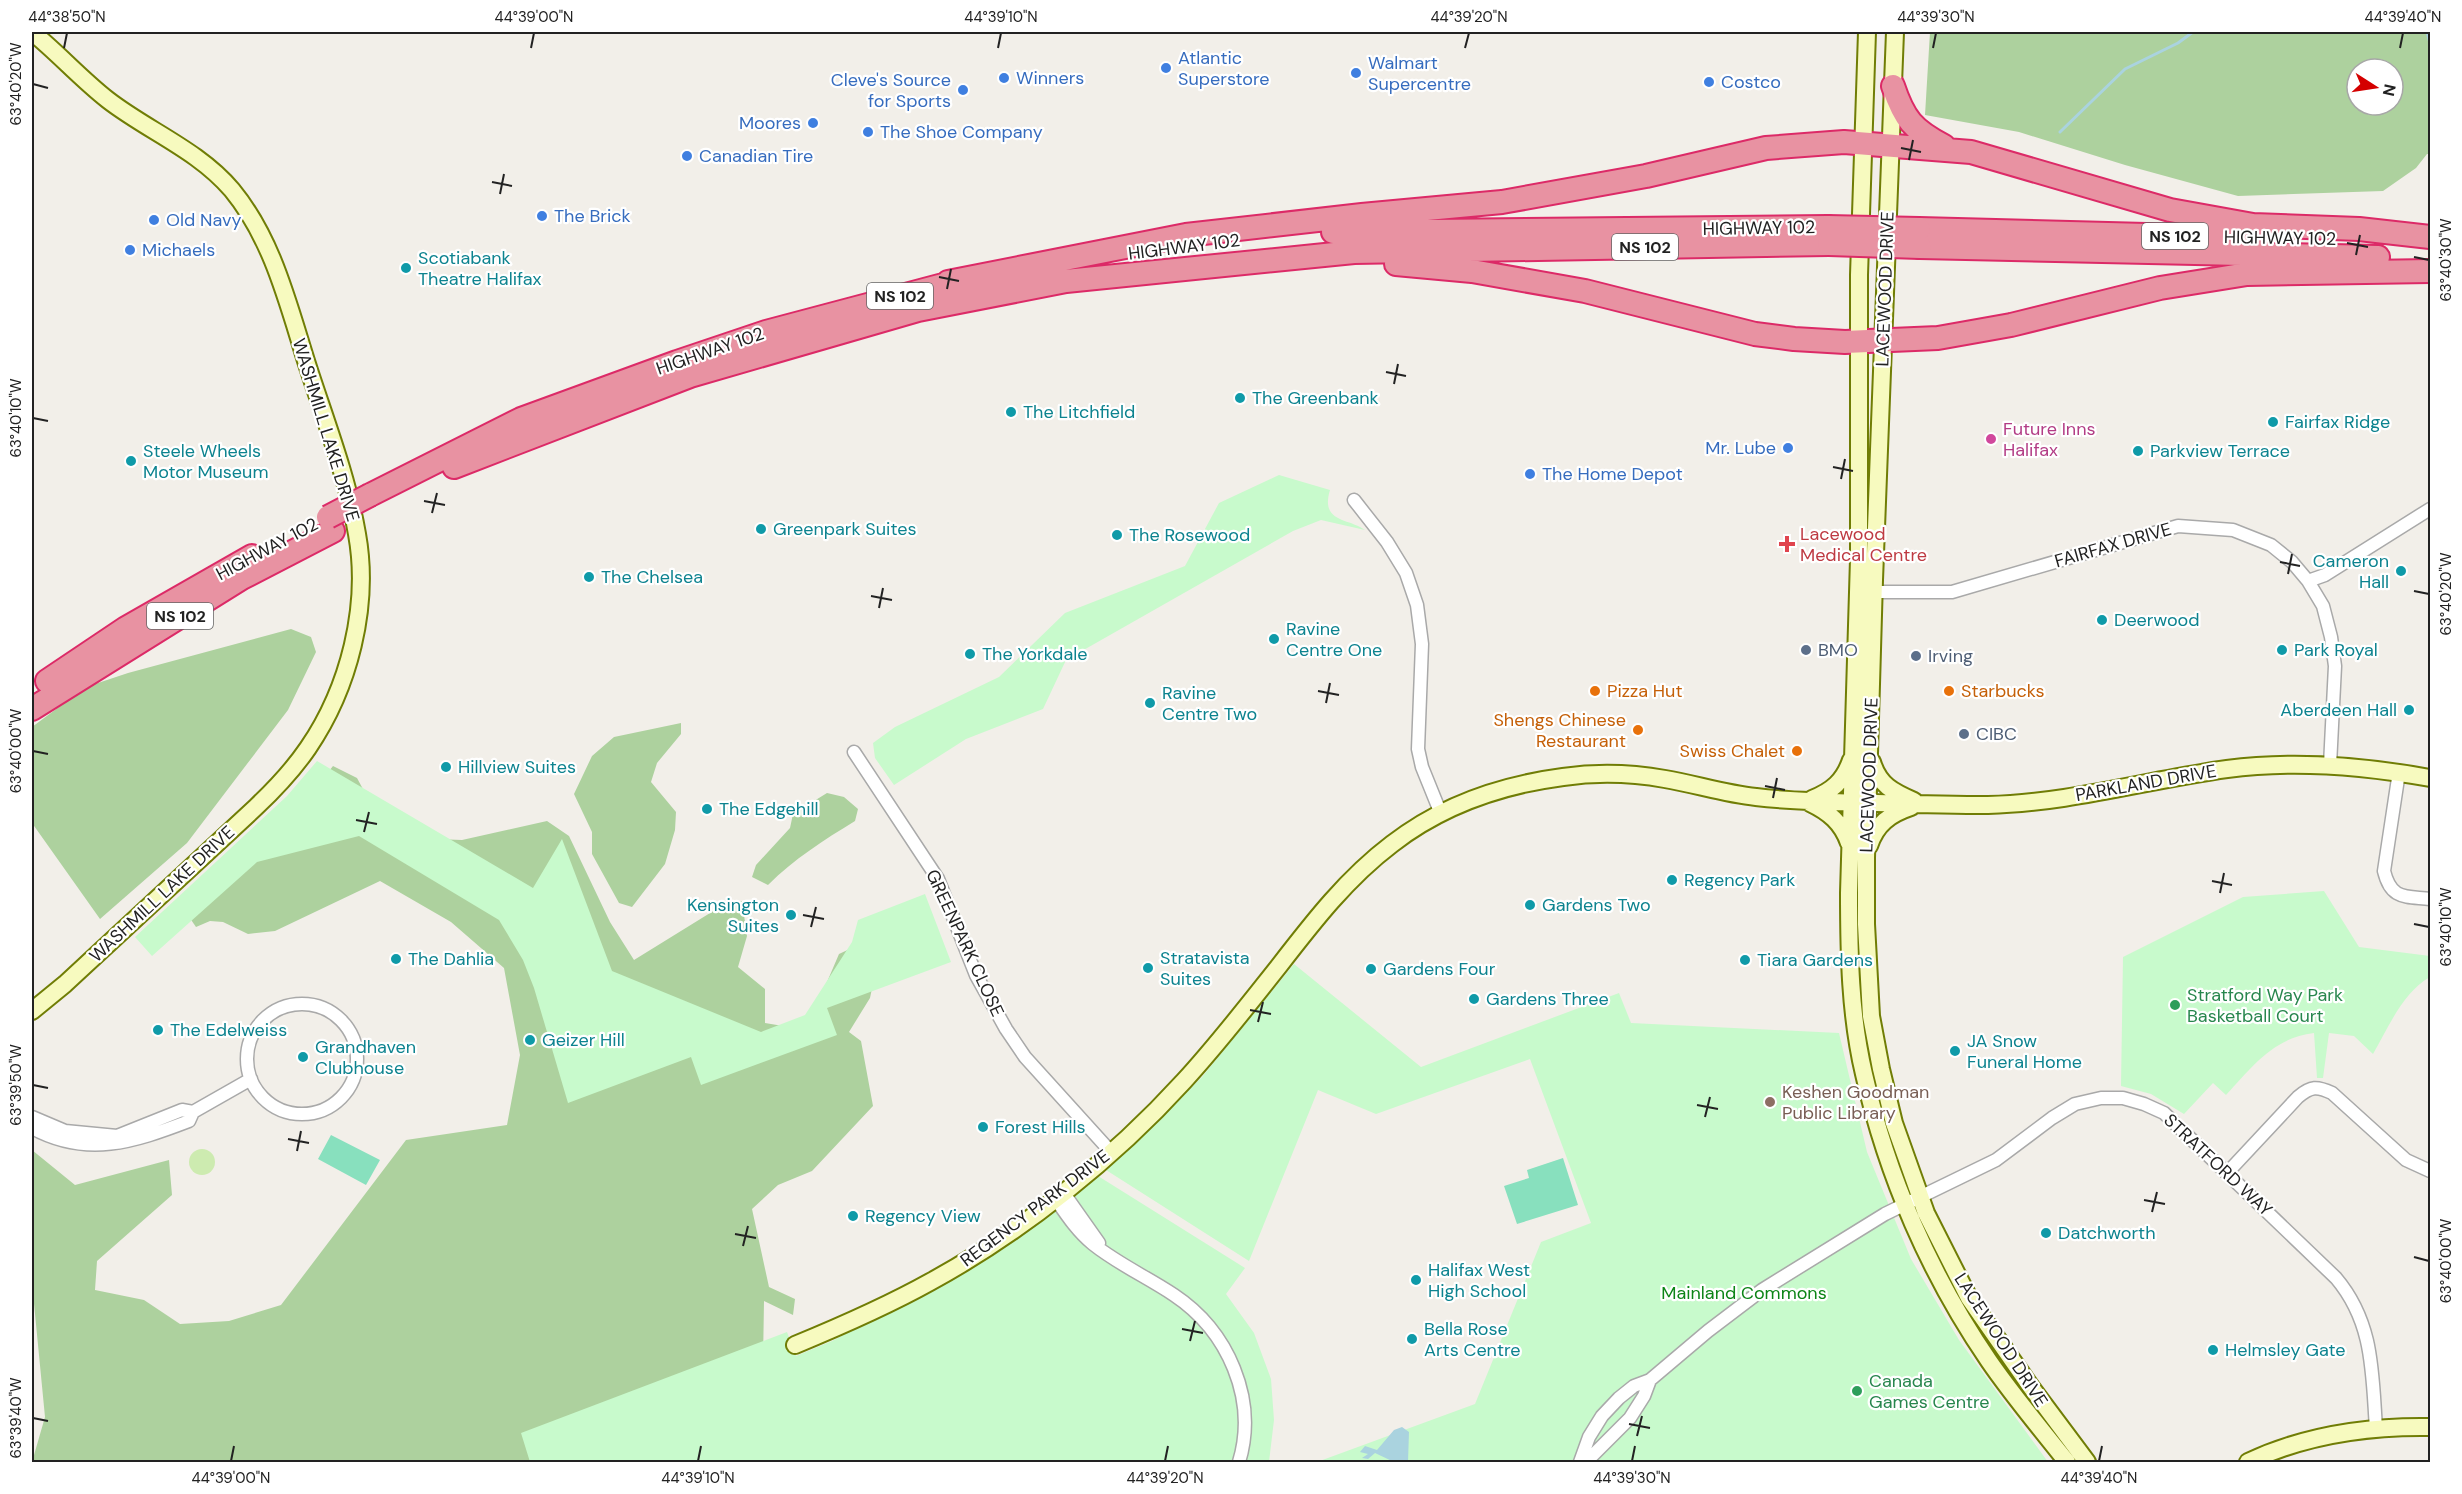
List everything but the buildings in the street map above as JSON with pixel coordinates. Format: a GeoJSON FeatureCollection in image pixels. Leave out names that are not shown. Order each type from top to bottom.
{"type":"FeatureCollection","features":[{"type":"Feature","properties":{"kind":"highway"},"geometry":{"type":"LineString","coordinates":[[1893,86],[1901,110],[1909,121],[1922,135],[1951,150]]}},
{"type":"Feature","properties":{"kind":"highway"},"geometry":{"type":"LineString","coordinates":[[948,282],[1186,235],[1502,202],[1646,176],[1766,148],[1864,143],[1971,152],[2170,210],[2253,225],[2359,229],[2430,239]]}},
{"type":"Feature","properties":{"kind":"highway","name":"HIGHWAY 102"},"geometry":{"type":"LineString","coordinates":[[32,709],[330,524],[521,419],[766,332],[948,282],[1165,248],[1268,236],[1353,230],[1920,238],[2430,259]]}},
{"type":"Feature","properties":{"kind":"highway","name":"HIGHWAY 102"},"geometry":{"type":"LineString","coordinates":[[372,502],[690,376],[918,310],[1066,281],[1354,252],[1828,236]]}},
{"type":"Feature","properties":{"kind":"highway","name":"HIGHWAY 102"},"geometry":{"type":"LineString","coordinates":[[1920,238],[2430,239]]}},
{"type":"Feature","properties":{"kind":"highway"},"geometry":{"type":"LineString","coordinates":[[1066,281],[1302,262],[1368,261],[1472,271],[1586,291],[1755,334],[1794,339],[1859,342],[1938,338],[2011,324],[2160,288],[2247,274],[2430,271]]}},
{"type":"Feature","properties":{"kind":"highway","name":"HIGHWAY 102"},"geometry":{"type":"LineString","coordinates":[[32,692],[136,622],[235,565],[330,524]]}},
{"type":"Feature","properties":{"kind":"street","name":"WASHMILL LAKE DRIVE"},"geometry":{"type":"LineString","coordinates":[[32,32],[42,37],[77,74],[108,100],[213,170],[247,210],[264,238],[277,271],[340,466],[357,535],[360,576],[355,631],[338,693],[324,721],[297,763],[256,807],[65,984],[32,1011]]}},
{"type":"Feature","properties":{"kind":"street","name":"LACEWOOD DRIVE"},"geometry":{"type":"LineString","coordinates":[[1866,592],[1859,342],[1867,32]]}},
{"type":"Feature","properties":{"kind":"street","name":"LACEWOOD DRIVE"},"geometry":{"type":"LineString","coordinates":[[1895,32],[1883,341],[1866,592],[1860,803],[1866,858],[1866,924],[1871,1016],[1912,1201],[1969,1298],[2087,1462]]}},
{"type":"Feature","properties":{"kind":"street"},"geometry":{"type":"LineString","coordinates":[[1354,500],[1388,542],[1406,573],[1417,605],[1422,644],[1418,749],[1422,767],[1441,814]]}},
{"type":"Feature","properties":{"kind":"street"},"geometry":{"type":"LineString","coordinates":[[2308,581],[2325,575],[2430,509]]}},
{"type":"Feature","properties":{"kind":"street","name":"FAIRFAX DRIVE"},"geometry":{"type":"LineString","coordinates":[[1866,592],[1952,592],[2178,526],[2232,530],[2271,545],[2292,562],[2308,581],[2322,606],[2331,637],[2335,666],[2330,765]]}},
{"type":"Feature","properties":{"kind":"street","name":"GREENPARK CLOSE"},"geometry":{"type":"LineString","coordinates":[[854,752],[938,879],[976,975],[1006,1029],[1025,1057],[1111,1152]]}},
{"type":"Feature","properties":{"kind":"street"},"geometry":{"type":"LineString","coordinates":[[1806,801],[1831,790],[1862,752],[1883,784],[1896,793],[1921,804]]}},
{"type":"Feature","properties":{"kind":"street","name":"PARKLAND DRIVE"},"geometry":{"type":"LineString","coordinates":[[1860,803],[1993,805],[2045,801],[2231,768],[2330,765],[2399,772],[2430,778]]}},
{"type":"Feature","properties":{"kind":"street"},"geometry":{"type":"LineString","coordinates":[[2399,772],[2384,871],[2387,885],[2400,896],[2430,899]]}},
{"type":"Feature","properties":{"kind":"street","name":"REGENCY PARK DRIVE"},"geometry":{"type":"LineString","coordinates":[[795,1345],[864,1315],[930,1282],[1002,1237],[1059,1195],[1111,1152],[1189,1076],[1232,1026],[1331,900],[1356,874],[1391,844],[1441,814],[1477,797],[1512,786],[1567,776],[1600,774],[1632,774],[1667,779],[1732,794],[1860,803]]}},
{"type":"Feature","properties":{"kind":"street"},"geometry":{"type":"LineString","coordinates":[[1806,801],[1830,814],[1838,822],[1850,849]]}},
{"type":"Feature","properties":{"kind":"street","name":"LACEWOOD DRIVE"},"geometry":{"type":"LineString","coordinates":[[1860,803],[1850,849],[1849,944],[1854,1018],[1863,1073],[1877,1125],[1912,1201],[1946,1291],[1988,1360],[2067,1462]]}},
{"type":"Feature","properties":{"kind":"street"},"geometry":{"type":"LineString","coordinates":[[1866,858],[1873,837],[1881,823],[1899,811],[1921,804]]}},
{"type":"Feature","properties":{"kind":"street"},"geometry":{"type":"LineString","coordinates":[[297,1004],[323,1008],[332,1012],[345,1024],[354,1039],[357,1057],[355,1075],[346,1091],[333,1104],[316,1112],[297,1114],[279,1109],[264,1099],[251,1080],[248,1049],[254,1032],[265,1018],[280,1008],[297,1004]]}},
{"type":"Feature","properties":{"kind":"street"},"geometry":{"type":"LineString","coordinates":[[32,1128],[61,1140],[86,1145],[109,1146],[144,1138],[189,1121],[193,1112],[251,1080]]}},
{"type":"Feature","properties":{"kind":"street"},"geometry":{"type":"LineString","coordinates":[[2228,1172],[2298,1097],[2309,1088],[2319,1087],[2332,1093],[2406,1160],[2430,1171]]}},
{"type":"Feature","properties":{"kind":"street","name":"STRATFORD WAY"},"geometry":{"type":"LineString","coordinates":[[1650,1380],[1708,1331],[1762,1290],[1855,1231],[1996,1160],[2052,1118],[2075,1104],[2101,1098],[2123,1098],[2164,1113],[2228,1172],[2350,1294],[2359,1311],[2369,1350],[2376,1428]]}},
{"type":"Feature","properties":{"kind":"street"},"geometry":{"type":"LineString","coordinates":[[32,1117],[65,1131],[117,1136],[182,1110],[193,1112]]}},
{"type":"Feature","properties":{"kind":"street"},"geometry":{"type":"LineString","coordinates":[[1059,1195],[1106,1253],[1119,1264],[1174,1295],[1194,1311],[1216,1335],[1232,1362],[1243,1398],[1244,1445],[1239,1462]]}},
{"type":"Feature","properties":{"kind":"street"},"geometry":{"type":"LineString","coordinates":[[1580,1462],[1589,1437],[1602,1416],[1634,1386],[1650,1380]]}},
{"type":"Feature","properties":{"kind":"street"},"geometry":{"type":"LineString","coordinates":[[1586,1462],[1630,1418],[1644,1396],[1650,1380]]}},
{"type":"Feature","properties":{"kind":"street"},"geometry":{"type":"LineString","coordinates":[[2248,1462],[2309,1440],[2340,1433],[2376,1428],[2430,1427]]}},
{"type":"Feature","properties":{"kind":"green space"},"geometry":{"type":"Polygon","coordinates":[[[1930,32],[2430,32],[2430,154],[2427,154],[2416,168],[2383,191],[2238,196],[2125,165],[2019,132],[1925,115],[1930,32]]]}},
{"type":"Feature","properties":{"kind":"green space"},"geometry":{"type":"Polygon","coordinates":[[[1279,475],[1330,490],[1328,501],[1332,514],[1365,530],[1321,520],[1293,531],[1066,660],[1043,709],[966,739],[894,785],[875,758],[873,743],[895,727],[999,677],[1065,613],[1185,566],[1219,503],[1279,475]]]}},
{"type":"Feature","properties":{"kind":"green space"},"geometry":{"type":"Polygon","coordinates":[[[291,629],[311,637],[316,652],[288,710],[187,843],[100,919],[32,823],[32,727],[86,687],[128,673],[291,629]]]}},
{"type":"Feature","properties":{"kind":"green space"},"geometry":{"type":"Polygon","coordinates":[[[681,723],[681,734],[657,763],[651,782],[676,812],[675,830],[665,864],[632,907],[619,903],[592,854],[592,832],[574,794],[592,756],[614,737],[681,723]]]}},
{"type":"Feature","properties":{"kind":"green space"},"geometry":{"type":"Polygon","coordinates":[[[317,761],[533,888],[562,839],[612,971],[761,1032],[805,1015],[852,942],[858,920],[925,894],[951,962],[827,1008],[837,1035],[701,1085],[691,1057],[568,1103],[534,988],[523,960],[499,920],[359,836],[257,862],[152,956],[135,937],[287,796],[317,761]]]}},
{"type":"Feature","properties":{"kind":"green space"},"geometry":{"type":"Polygon","coordinates":[[[333,766],[357,778],[371,804],[436,839],[462,840],[547,821],[569,836],[610,922],[634,960],[723,905],[742,901],[747,936],[738,967],[765,989],[765,1023],[801,1029],[824,989],[839,954],[856,946],[875,974],[870,998],[849,1032],[861,1041],[873,1106],[812,1171],[778,1185],[752,1209],[769,1287],[795,1299],[793,1315],[764,1301],[763,1362],[918,1462],[32,1462],[45,1417],[32,1283],[32,1150],[75,1185],[169,1160],[172,1195],[97,1261],[95,1290],[144,1300],[180,1324],[229,1321],[281,1305],[406,1140],[507,1125],[520,1055],[504,968],[451,922],[380,881],[275,931],[248,934],[223,922],[210,921],[196,927],[185,911],[284,828],[333,766]]]}},
{"type":"Feature","properties":{"kind":"green space"},"geometry":{"type":"Polygon","coordinates":[[[827,793],[844,797],[858,809],[855,821],[799,858],[768,885],[752,877],[756,865],[790,828],[793,814],[827,793]]]}},
{"type":"Feature","properties":{"kind":"green space"},"geometry":{"type":"Polygon","coordinates":[[[2324,891],[2359,947],[2430,956],[2430,977],[2404,1001],[2373,1054],[2354,1036],[2329,1033],[2323,1078],[2317,1078],[2314,1033],[2300,1036],[2275,1047],[2226,1095],[2213,1083],[2184,1114],[2151,1094],[2121,1086],[2123,957],[2243,897],[2324,891]]]}},
{"type":"Feature","properties":{"kind":"green space","name":"Mainland Commons"},"geometry":{"type":"Polygon","coordinates":[[[1294,964],[1421,1067],[1619,993],[1631,1023],[1839,1033],[1867,1152],[1911,1259],[1959,1340],[2048,1462],[1317,1462],[1475,1404],[1541,1242],[1591,1223],[1530,1059],[1376,1114],[1318,1090],[1249,1261],[1106,1170],[1202,1077],[1294,964]]]}},
{"type":"Feature","properties":{"kind":"green space"},"geometry":{"type":"Polygon","coordinates":[[[331,1135],[380,1160],[366,1185],[318,1159],[331,1135]]]}},
{"type":"Feature","properties":{"kind":"green space"},"geometry":{"type":"Polygon","coordinates":[[[202,1149],[211,1153],[215,1162],[211,1171],[202,1175],[193,1171],[189,1162],[193,1153],[202,1149]]]}},
{"type":"Feature","properties":{"kind":"green space"},"geometry":{"type":"Polygon","coordinates":[[[1563,1158],[1578,1205],[1517,1224],[1504,1186],[1529,1178],[1527,1170],[1563,1158]]]}},
{"type":"Feature","properties":{"kind":"green space"},"geometry":{"type":"Polygon","coordinates":[[[1098,1176],[1245,1268],[1226,1294],[1254,1333],[1271,1379],[1274,1420],[1269,1462],[530,1462],[521,1433],[787,1332],[796,1356],[832,1341],[967,1270],[1098,1176]]]}},
{"type":"Feature","properties":{"kind":"water"},"geometry":{"type":"Polygon","coordinates":[[[1402,1427],[1409,1432],[1408,1462],[1394,1462],[1375,1453],[1368,1459],[1362,1458],[1368,1454],[1360,1452],[1365,1446],[1377,1450],[1394,1430],[1402,1427]]]}},
{"type":"Feature","properties":{"kind":"waterway"},"geometry":{"type":"LineString","coordinates":[[2060,132],[2125,69],[2178,43],[2193,32]]}},
{"type":"Feature","properties":{"kind":"waterway"},"geometry":{"type":"LineString","coordinates":[[2427,32],[2430,43]]}},
{"type":"Feature","properties":{"kind":"place","name":"Atlantic Superstore"},"geometry":{"type":"Point","coordinates":[1166,68]}},
{"type":"Feature","properties":{"kind":"place","name":"Walmart Supercentre"},"geometry":{"type":"Point","coordinates":[1356,73]}},
{"type":"Feature","properties":{"kind":"place","name":"Winners"},"geometry":{"type":"Point","coordinates":[1004,78]}},
{"type":"Feature","properties":{"kind":"place","name":"Costco"},"geometry":{"type":"Point","coordinates":[1709,82]}},
{"type":"Feature","properties":{"kind":"place","name":"Cleve's Source for Sports"},"geometry":{"type":"Point","coordinates":[963,90]}},
{"type":"Feature","properties":{"kind":"place","name":"Moores"},"geometry":{"type":"Point","coordinates":[813,123]}},
{"type":"Feature","properties":{"kind":"place","name":"The Shoe Company"},"geometry":{"type":"Point","coordinates":[868,132]}},
{"type":"Feature","properties":{"kind":"place","name":"Canadian Tire"},"geometry":{"type":"Point","coordinates":[687,156]}},
{"type":"Feature","properties":{"kind":"place","name":"The Brick"},"geometry":{"type":"Point","coordinates":[542,216]}},
{"type":"Feature","properties":{"kind":"place","name":"Old Navy"},"geometry":{"type":"Point","coordinates":[154,220]}},
{"type":"Feature","properties":{"kind":"place","name":"Michaels"},"geometry":{"type":"Point","coordinates":[130,250]}},
{"type":"Feature","properties":{"kind":"place","name":"Scotiabank Theatre Halifax"},"geometry":{"type":"Point","coordinates":[406,268]}},
{"type":"Feature","properties":{"kind":"place","name":"The Greenbank"},"geometry":{"type":"Point","coordinates":[1240,398]}},
{"type":"Feature","properties":{"kind":"place","name":"The Litchfield"},"geometry":{"type":"Point","coordinates":[1011,412]}},
{"type":"Feature","properties":{"kind":"place","name":"Fairfax Ridge"},"geometry":{"type":"Point","coordinates":[2273,422]}},
{"type":"Feature","properties":{"kind":"place","name":"Future Inns Halifax"},"geometry":{"type":"Point","coordinates":[1991,439]}},
{"type":"Feature","properties":{"kind":"place","name":"Mr. Lube"},"geometry":{"type":"Point","coordinates":[1788,448]}},
{"type":"Feature","properties":{"kind":"place","name":"Parkview Terrace"},"geometry":{"type":"Point","coordinates":[2138,451]}},
{"type":"Feature","properties":{"kind":"place","name":"Steele Wheels Motor Museum"},"geometry":{"type":"Point","coordinates":[131,461]}},
{"type":"Feature","properties":{"kind":"place","name":"The Home Depot"},"geometry":{"type":"Point","coordinates":[1530,474]}},
{"type":"Feature","properties":{"kind":"place","name":"Greenpark Suites"},"geometry":{"type":"Point","coordinates":[761,529]}},
{"type":"Feature","properties":{"kind":"place","name":"The Rosewood"},"geometry":{"type":"Point","coordinates":[1117,535]}},
{"type":"Feature","properties":{"kind":"place","name":"Lacewood Medical Centre"},"geometry":{"type":"Point","coordinates":[1787,544]}},
{"type":"Feature","properties":{"kind":"place","name":"Cameron Hall"},"geometry":{"type":"Point","coordinates":[2401,571]}},
{"type":"Feature","properties":{"kind":"place","name":"The Chelsea"},"geometry":{"type":"Point","coordinates":[589,577]}},
{"type":"Feature","properties":{"kind":"place","name":"Deerwood"},"geometry":{"type":"Point","coordinates":[2102,620]}},
{"type":"Feature","properties":{"kind":"place","name":"Ravine Centre One"},"geometry":{"type":"Point","coordinates":[1274,639]}},
{"type":"Feature","properties":{"kind":"place","name":"BMO"},"geometry":{"type":"Point","coordinates":[1806,650]}},
{"type":"Feature","properties":{"kind":"place","name":"Park Royal"},"geometry":{"type":"Point","coordinates":[2282,650]}},
{"type":"Feature","properties":{"kind":"place","name":"The Yorkdale"},"geometry":{"type":"Point","coordinates":[970,654]}},
{"type":"Feature","properties":{"kind":"place","name":"Irving"},"geometry":{"type":"Point","coordinates":[1916,656]}},
{"type":"Feature","properties":{"kind":"place","name":"Pizza Hut"},"geometry":{"type":"Point","coordinates":[1595,691]}},
{"type":"Feature","properties":{"kind":"place","name":"Starbucks"},"geometry":{"type":"Point","coordinates":[1949,691]}},
{"type":"Feature","properties":{"kind":"place","name":"Ravine Centre Two"},"geometry":{"type":"Point","coordinates":[1150,703]}},
{"type":"Feature","properties":{"kind":"place","name":"Aberdeen Hall"},"geometry":{"type":"Point","coordinates":[2409,710]}},
{"type":"Feature","properties":{"kind":"place","name":"Shengs Chinese Restaurant"},"geometry":{"type":"Point","coordinates":[1638,730]}},
{"type":"Feature","properties":{"kind":"place","name":"CIBC"},"geometry":{"type":"Point","coordinates":[1964,734]}},
{"type":"Feature","properties":{"kind":"place","name":"Swiss Chalet"},"geometry":{"type":"Point","coordinates":[1797,751]}},
{"type":"Feature","properties":{"kind":"place","name":"Hillview Suites"},"geometry":{"type":"Point","coordinates":[446,767]}},
{"type":"Feature","properties":{"kind":"place","name":"The Edgehill"},"geometry":{"type":"Point","coordinates":[707,809]}},
{"type":"Feature","properties":{"kind":"place","name":"Regency Park"},"geometry":{"type":"Point","coordinates":[1672,880]}},
{"type":"Feature","properties":{"kind":"place","name":"Gardens Two"},"geometry":{"type":"Point","coordinates":[1530,905]}},
{"type":"Feature","properties":{"kind":"place","name":"Kensington Suites"},"geometry":{"type":"Point","coordinates":[791,915]}},
{"type":"Feature","properties":{"kind":"place","name":"The Dahlia"},"geometry":{"type":"Point","coordinates":[396,959]}},
{"type":"Feature","properties":{"kind":"place","name":"Tiara Gardens"},"geometry":{"type":"Point","coordinates":[1745,960]}},
{"type":"Feature","properties":{"kind":"place","name":"Stratavista Suites"},"geometry":{"type":"Point","coordinates":[1148,968]}},
{"type":"Feature","properties":{"kind":"place","name":"Gardens Four"},"geometry":{"type":"Point","coordinates":[1371,969]}},
{"type":"Feature","properties":{"kind":"place","name":"Gardens Three"},"geometry":{"type":"Point","coordinates":[1474,999]}},
{"type":"Feature","properties":{"kind":"place","name":"Stratford Way Park Basketball Court"},"geometry":{"type":"Point","coordinates":[2175,1005]}},
{"type":"Feature","properties":{"kind":"place","name":"The Edelweiss"},"geometry":{"type":"Point","coordinates":[158,1030]}},
{"type":"Feature","properties":{"kind":"place","name":"Geizer Hill"},"geometry":{"type":"Point","coordinates":[530,1040]}},
{"type":"Feature","properties":{"kind":"place","name":"JA Snow Funeral Home"},"geometry":{"type":"Point","coordinates":[1955,1051]}},
{"type":"Feature","properties":{"kind":"place","name":"Grandhaven Clubhouse"},"geometry":{"type":"Point","coordinates":[303,1057]}},
{"type":"Feature","properties":{"kind":"place","name":"Keshen Goodman Public Library"},"geometry":{"type":"Point","coordinates":[1770,1102]}},
{"type":"Feature","properties":{"kind":"place","name":"Forest Hills"},"geometry":{"type":"Point","coordinates":[983,1127]}},
{"type":"Feature","properties":{"kind":"place","name":"Regency View"},"geometry":{"type":"Point","coordinates":[853,1216]}},
{"type":"Feature","properties":{"kind":"place","name":"Datchworth"},"geometry":{"type":"Point","coordinates":[2046,1233]}},
{"type":"Feature","properties":{"kind":"place","name":"Halifax West High School"},"geometry":{"type":"Point","coordinates":[1416,1280]}},
{"type":"Feature","properties":{"kind":"place","name":"Bella Rose Arts Centre"},"geometry":{"type":"Point","coordinates":[1412,1339]}},
{"type":"Feature","properties":{"kind":"place","name":"Helmsley Gate"},"geometry":{"type":"Point","coordinates":[2213,1350]}},
{"type":"Feature","properties":{"kind":"place","name":"Canada Games Centre"},"geometry":{"type":"Point","coordinates":[1857,1391]}}]}
